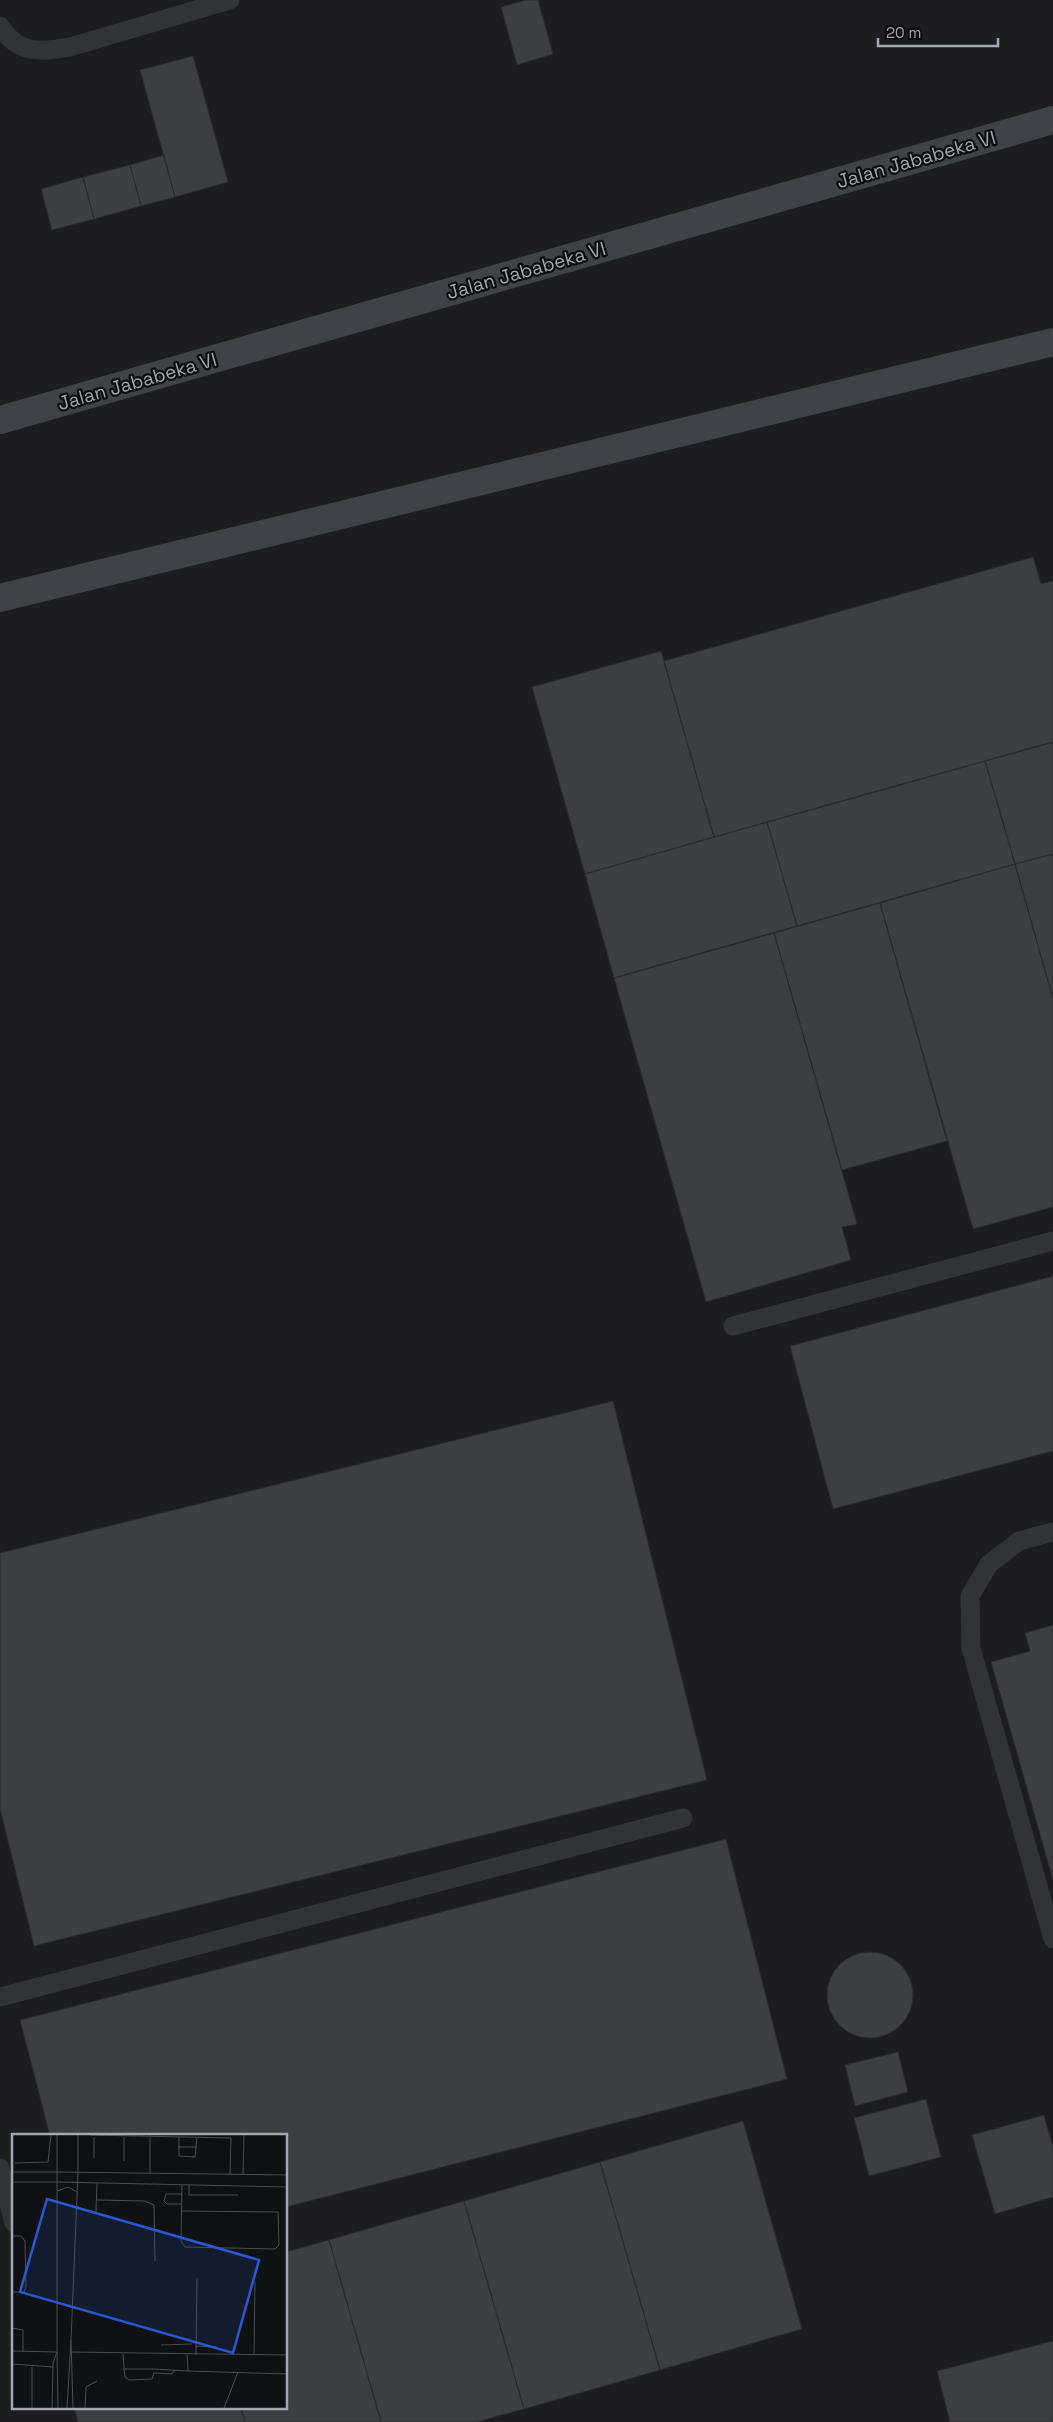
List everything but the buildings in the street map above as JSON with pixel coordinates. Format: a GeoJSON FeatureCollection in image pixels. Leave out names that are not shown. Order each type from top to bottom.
{"type":"FeatureCollection","features":[{"type":"Feature","properties":{"kind":"main road","name":"Jalan Jababeka VI"},"geometry":{"type":"LineString","coordinates":[[0,420],[1053,120]]}},
{"type":"Feature","properties":{"kind":"main road"},"geometry":{"type":"LineString","coordinates":[[0,598],[1053,342]]}},
{"type":"Feature","properties":{"kind":"lane"},"geometry":{"type":"LineString","coordinates":[[0,26],[8,39],[25,49],[49,50],[70,47],[230,0]]}},
{"type":"Feature","properties":{"kind":"lane"},"geometry":{"type":"LineString","coordinates":[[733,1326],[1053,1240]]}},
{"type":"Feature","properties":{"kind":"lane"},"geometry":{"type":"LineString","coordinates":[[1053,1532],[1019,1541],[989,1564],[970,1596],[972,1648],[1053,1939]]}},
{"type":"Feature","properties":{"kind":"lane"},"geometry":{"type":"LineString","coordinates":[[0,1997],[683,1818]]}},
{"type":"Feature","properties":{"kind":"lane"},"geometry":{"type":"LineString","coordinates":[[0,2168],[12,2215]]}},
{"type":"Feature","properties":{"kind":"shaded area"},"geometry":{"type":"Polygon","coordinates":[[[0,0],[1053,0],[1053,2422],[0,2422],[0,0]]]}}]}
